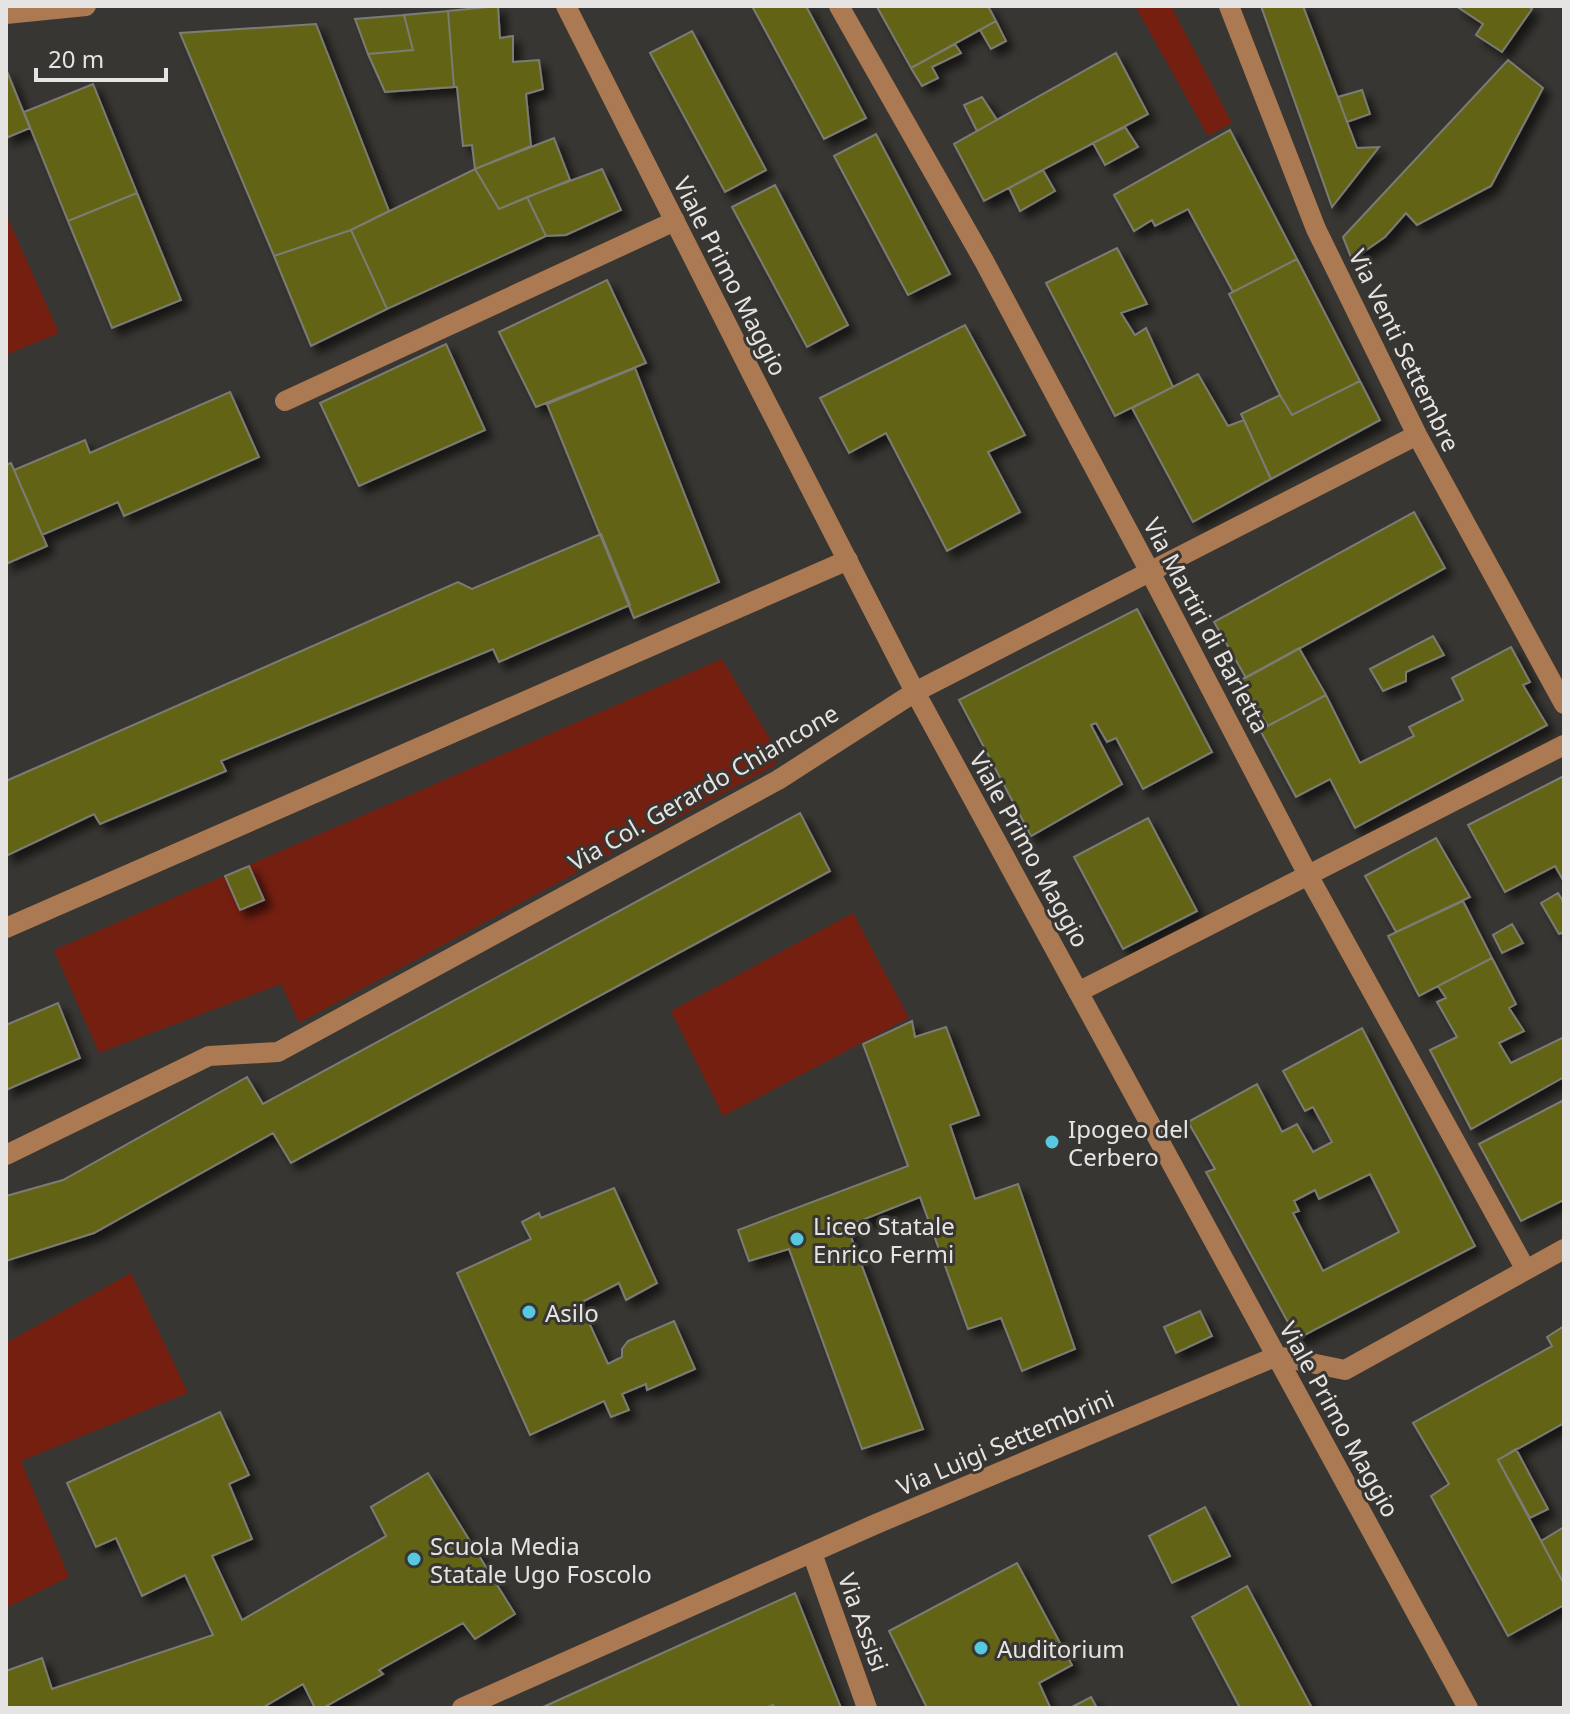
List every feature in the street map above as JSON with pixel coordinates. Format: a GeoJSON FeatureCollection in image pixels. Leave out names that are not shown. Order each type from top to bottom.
{"type":"FeatureCollection","features":[{"type":"Feature","properties":{"kind":"street"},"geometry":{"type":"LineString","coordinates":[[6,14],[86,6]]}},
{"type":"Feature","properties":{"kind":"street","name":"Viale Primo Maggio"},"geometry":{"type":"LineString","coordinates":[[566,6],[915,692],[1468,1708]]}},
{"type":"Feature","properties":{"kind":"street","name":"Via Martiri di Barletta"},"geometry":{"type":"LineString","coordinates":[[839,6],[984,261],[1308,875],[1526,1270]]}},
{"type":"Feature","properties":{"kind":"street","name":"Via Venti Settembre"},"geometry":{"type":"LineString","coordinates":[[1229,6],[1316,229],[1417,435],[1564,704]]}},
{"type":"Feature","properties":{"kind":"street"},"geometry":{"type":"LineString","coordinates":[[285,401],[675,221]]}},
{"type":"Feature","properties":{"kind":"street","name":"Via Col. Gerardo Chiancone"},"geometry":{"type":"LineString","coordinates":[[6,1155],[209,1056],[278,1052],[778,780],[915,692],[1417,435]]}},
{"type":"Feature","properties":{"kind":"street"},"geometry":{"type":"LineString","coordinates":[[6,928],[848,560]]}},
{"type":"Feature","properties":{"kind":"street"},"geometry":{"type":"LineString","coordinates":[[1078,992],[1564,745]]}},
{"type":"Feature","properties":{"kind":"street"},"geometry":{"type":"LineString","coordinates":[[1277,1356],[1345,1370],[1564,1249]]}},
{"type":"Feature","properties":{"kind":"street","name":"Via Luigi Settembrini"},"geometry":{"type":"LineString","coordinates":[[462,1708],[904,1512],[1277,1356]]}},
{"type":"Feature","properties":{"kind":"street","name":"Via Assisi"},"geometry":{"type":"LineString","coordinates":[[812,1553],[867,1708]]}},
{"type":"Feature","properties":{"kind":"shaded area"},"geometry":{"type":"Polygon","coordinates":[[[1135,6],[1171,6],[1232,123],[1208,136],[1135,6]]]}},
{"type":"Feature","properties":{"kind":"shaded area"},"geometry":{"type":"Polygon","coordinates":[[[6,214],[59,333],[6,355],[6,214]]]}},
{"type":"Feature","properties":{"kind":"shaded area"},"geometry":{"type":"Polygon","coordinates":[[[722,659],[779,754],[775,765],[299,1023],[281,984],[99,1053],[54,950],[722,659]]]}},
{"type":"Feature","properties":{"kind":"shaded area"},"geometry":{"type":"Polygon","coordinates":[[[853,913],[909,1018],[723,1116],[671,1011],[853,913]]]}},
{"type":"Feature","properties":{"kind":"shaded area"},"geometry":{"type":"Polygon","coordinates":[[[131,1273],[188,1393],[21,1461],[69,1577],[6,1608],[6,1343],[131,1273]]]}},
{"type":"Feature","properties":{"kind":"building"},"geometry":{"type":"Polygon","coordinates":[[[498,6],[500,38],[513,36],[513,62],[539,60],[543,89],[526,94],[531,146],[475,169],[472,145],[463,146],[457,87],[454,87],[448,11],[498,6]]]}},
{"type":"Feature","properties":{"kind":"building"},"geometry":{"type":"Polygon","coordinates":[[[752,6],[806,6],[866,118],[824,139],[752,6]]]}},
{"type":"Feature","properties":{"kind":"building"},"geometry":{"type":"Polygon","coordinates":[[[879,6],[988,6],[996,21],[911,68],[879,6]]]}},
{"type":"Feature","properties":{"kind":"building"},"geometry":{"type":"Polygon","coordinates":[[[1261,6],[1303,6],[1357,148],[1379,147],[1332,207],[1261,6]]]}},
{"type":"Feature","properties":{"kind":"building"},"geometry":{"type":"Polygon","coordinates":[[[1456,6],[1528,6],[1532,9],[1502,52],[1476,35],[1483,24],[1456,6]]]}},
{"type":"Feature","properties":{"kind":"building"},"geometry":{"type":"Polygon","coordinates":[[[448,11],[454,87],[385,92],[368,54],[413,50],[404,15],[448,11]]]}},
{"type":"Feature","properties":{"kind":"building"},"geometry":{"type":"Polygon","coordinates":[[[404,15],[413,50],[368,54],[355,19],[404,15]]]}},
{"type":"Feature","properties":{"kind":"building"},"geometry":{"type":"Polygon","coordinates":[[[996,21],[1006,41],[991,49],[980,30],[996,21]]]}},
{"type":"Feature","properties":{"kind":"building"},"geometry":{"type":"Polygon","coordinates":[[[316,24],[389,211],[351,230],[274,256],[180,33],[316,24]]]}},
{"type":"Feature","properties":{"kind":"building"},"geometry":{"type":"Polygon","coordinates":[[[692,31],[766,170],[725,192],[650,53],[692,31]]]}},
{"type":"Feature","properties":{"kind":"building"},"geometry":{"type":"Polygon","coordinates":[[[955,44],[961,53],[932,67],[938,78],[922,86],[911,68],[955,44]]]}},
{"type":"Feature","properties":{"kind":"building"},"geometry":{"type":"Polygon","coordinates":[[[1116,53],[1148,114],[984,201],[954,144],[1116,53]]]}},
{"type":"Feature","properties":{"kind":"building"},"geometry":{"type":"Polygon","coordinates":[[[1508,60],[1543,88],[1491,186],[1417,225],[1406,213],[1385,237],[1352,260],[1343,237],[1508,60]]]}},
{"type":"Feature","properties":{"kind":"building"},"geometry":{"type":"Polygon","coordinates":[[[6,69],[30,128],[6,138],[6,69]]]}},
{"type":"Feature","properties":{"kind":"building"},"geometry":{"type":"Polygon","coordinates":[[[93,84],[137,193],[68,221],[24,112],[93,84]]]}},
{"type":"Feature","properties":{"kind":"building"},"geometry":{"type":"Polygon","coordinates":[[[1362,90],[1370,114],[1347,122],[1338,97],[1362,90]]]}},
{"type":"Feature","properties":{"kind":"building"},"geometry":{"type":"Polygon","coordinates":[[[982,97],[997,120],[977,131],[964,105],[982,97]]]}},
{"type":"Feature","properties":{"kind":"building"},"geometry":{"type":"Polygon","coordinates":[[[1125,127],[1138,147],[1105,165],[1093,143],[1125,127]]]}},
{"type":"Feature","properties":{"kind":"building"},"geometry":{"type":"Polygon","coordinates":[[[1230,130],[1297,259],[1233,292],[1188,209],[1155,226],[1152,220],[1134,231],[1114,195],[1230,130]]]}},
{"type":"Feature","properties":{"kind":"building"},"geometry":{"type":"Polygon","coordinates":[[[876,134],[950,274],[908,295],[834,156],[876,134]]]}},
{"type":"Feature","properties":{"kind":"building"},"geometry":{"type":"Polygon","coordinates":[[[554,138],[570,180],[499,209],[475,169],[554,138]]]}},
{"type":"Feature","properties":{"kind":"building"},"geometry":{"type":"Polygon","coordinates":[[[475,169],[499,209],[527,197],[546,236],[387,309],[351,230],[475,169]]]}},
{"type":"Feature","properties":{"kind":"building"},"geometry":{"type":"Polygon","coordinates":[[[602,169],[621,210],[566,235],[546,236],[527,197],[602,169]]]}},
{"type":"Feature","properties":{"kind":"building"},"geometry":{"type":"Polygon","coordinates":[[[1043,170],[1055,191],[1020,211],[1009,188],[1043,170]]]}},
{"type":"Feature","properties":{"kind":"building"},"geometry":{"type":"Polygon","coordinates":[[[775,185],[848,325],[807,347],[732,207],[775,185]]]}},
{"type":"Feature","properties":{"kind":"building"},"geometry":{"type":"Polygon","coordinates":[[[137,193],[181,300],[112,328],[68,221],[137,193]]]}},
{"type":"Feature","properties":{"kind":"building"},"geometry":{"type":"Polygon","coordinates":[[[351,230],[387,309],[311,346],[274,256],[351,230]]]}},
{"type":"Feature","properties":{"kind":"building"},"geometry":{"type":"Polygon","coordinates":[[[1117,248],[1147,304],[1121,313],[1135,335],[1146,328],[1173,387],[1115,416],[1046,283],[1117,248]]]}},
{"type":"Feature","properties":{"kind":"building"},"geometry":{"type":"Polygon","coordinates":[[[1297,259],[1360,381],[1292,415],[1229,294],[1297,259]]]}},
{"type":"Feature","properties":{"kind":"building"},"geometry":{"type":"Polygon","coordinates":[[[607,280],[646,363],[536,407],[499,332],[607,280]]]}},
{"type":"Feature","properties":{"kind":"building"},"geometry":{"type":"Polygon","coordinates":[[[965,325],[1025,435],[988,452],[1020,512],[947,551],[886,433],[849,453],[820,398],[965,325]]]}},
{"type":"Feature","properties":{"kind":"building"},"geometry":{"type":"Polygon","coordinates":[[[446,344],[485,430],[359,486],[320,403],[446,344]]]}},
{"type":"Feature","properties":{"kind":"building"},"geometry":{"type":"Polygon","coordinates":[[[635,368],[719,582],[634,618],[547,404],[635,368]]]}},
{"type":"Feature","properties":{"kind":"building"},"geometry":{"type":"Polygon","coordinates":[[[1198,374],[1228,426],[1244,420],[1271,479],[1193,522],[1132,408],[1198,374]]]}},
{"type":"Feature","properties":{"kind":"building"},"geometry":{"type":"Polygon","coordinates":[[[1360,381],[1380,420],[1271,479],[1241,414],[1280,395],[1292,415],[1360,381]]]}},
{"type":"Feature","properties":{"kind":"building"},"geometry":{"type":"Polygon","coordinates":[[[230,392],[259,457],[124,516],[118,502],[42,535],[14,470],[85,440],[90,453],[230,392]]]}},
{"type":"Feature","properties":{"kind":"building"},"geometry":{"type":"Polygon","coordinates":[[[11,463],[47,546],[6,564],[6,465],[11,463]]]}},
{"type":"Feature","properties":{"kind":"building"},"geometry":{"type":"Polygon","coordinates":[[[1414,512],[1445,568],[1246,678],[1214,622],[1414,512]]]}},
{"type":"Feature","properties":{"kind":"building"},"geometry":{"type":"Polygon","coordinates":[[[601,534],[630,605],[499,662],[493,649],[221,761],[226,771],[100,824],[94,814],[6,856],[6,781],[458,582],[472,589],[601,534]]]}},
{"type":"Feature","properties":{"kind":"building"},"geometry":{"type":"Polygon","coordinates":[[[1137,609],[1212,752],[1143,789],[1116,738],[1107,742],[1096,723],[1091,725],[1122,784],[1031,836],[959,700],[1137,609]]]}},
{"type":"Feature","properties":{"kind":"building"},"geometry":{"type":"Polygon","coordinates":[[[1433,636],[1444,655],[1406,672],[1406,681],[1383,691],[1370,669],[1433,636]]]}},
{"type":"Feature","properties":{"kind":"building"},"geometry":{"type":"Polygon","coordinates":[[[1511,647],[1530,682],[1523,685],[1547,725],[1355,828],[1330,779],[1296,797],[1260,730],[1326,695],[1360,763],[1414,736],[1409,727],[1463,700],[1452,678],[1511,647]]]}},
{"type":"Feature","properties":{"kind":"building"},"geometry":{"type":"Polygon","coordinates":[[[1299,648],[1326,695],[1268,726],[1253,701],[1249,705],[1237,682],[1299,648]]]}},
{"type":"Feature","properties":{"kind":"building"},"geometry":{"type":"Polygon","coordinates":[[[1564,776],[1564,882],[1555,866],[1505,892],[1468,825],[1564,776]]]}},
{"type":"Feature","properties":{"kind":"building"},"geometry":{"type":"Polygon","coordinates":[[[800,813],[830,871],[291,1163],[273,1133],[94,1233],[6,1261],[6,1196],[63,1180],[247,1077],[263,1104],[800,813]]]}},
{"type":"Feature","properties":{"kind":"building"},"geometry":{"type":"Polygon","coordinates":[[[1148,818],[1197,911],[1123,949],[1074,857],[1148,818]]]}},
{"type":"Feature","properties":{"kind":"building"},"geometry":{"type":"Polygon","coordinates":[[[1436,838],[1470,897],[1396,932],[1365,876],[1436,838]]]}},
{"type":"Feature","properties":{"kind":"building"},"geometry":{"type":"Polygon","coordinates":[[[249,866],[264,900],[240,910],[225,876],[249,866]]]}},
{"type":"Feature","properties":{"kind":"building"},"geometry":{"type":"Polygon","coordinates":[[[1558,893],[1564,903],[1564,932],[1559,934],[1541,903],[1558,893]]]}},
{"type":"Feature","properties":{"kind":"building"},"geometry":{"type":"Polygon","coordinates":[[[1463,901],[1492,958],[1419,996],[1388,936],[1463,901]]]}},
{"type":"Feature","properties":{"kind":"building"},"geometry":{"type":"Polygon","coordinates":[[[1512,924],[1523,943],[1502,953],[1493,935],[1512,924]]]}},
{"type":"Feature","properties":{"kind":"building"},"geometry":{"type":"Polygon","coordinates":[[[1492,958],[1516,1004],[1509,1008],[1524,1031],[1499,1043],[1511,1063],[1564,1037],[1564,1077],[1471,1129],[1430,1050],[1457,1037],[1437,1002],[1446,998],[1438,986],[1492,958]]]}},
{"type":"Feature","properties":{"kind":"building"},"geometry":{"type":"Polygon","coordinates":[[[58,1003],[80,1058],[6,1090],[6,1025],[58,1003]]]}},
{"type":"Feature","properties":{"kind":"building","name":"Liceo Statale Enrico Fermi"},"geometry":{"type":"Polygon","coordinates":[[[912,1021],[915,1037],[946,1027],[979,1115],[950,1125],[975,1199],[1018,1184],[1075,1349],[1022,1371],[1001,1318],[968,1329],[920,1197],[847,1226],[923,1429],[862,1449],[789,1249],[749,1261],[738,1230],[908,1166],[863,1044],[912,1021]]]}},
{"type":"Feature","properties":{"kind":"building"},"geometry":{"type":"Polygon","coordinates":[[[1362,1028],[1475,1246],[1297,1339],[1206,1172],[1215,1169],[1188,1122],[1257,1084],[1282,1132],[1297,1124],[1313,1152],[1332,1142],[1313,1107],[1305,1111],[1283,1071],[1362,1028]],[[1370,1174],[1319,1199],[1315,1190],[1294,1201],[1299,1211],[1293,1213],[1323,1271],[1399,1232],[1370,1174]]]}},
{"type":"Feature","properties":{"kind":"building"},"geometry":{"type":"Polygon","coordinates":[[[1564,1100],[1564,1200],[1521,1221],[1479,1144],[1564,1100]]]}},
{"type":"Feature","properties":{"kind":"building","name":"Asilo"},"geometry":{"type":"Polygon","coordinates":[[[614,1188],[657,1283],[626,1300],[619,1283],[580,1303],[608,1364],[622,1357],[622,1349],[628,1341],[674,1321],[695,1369],[647,1390],[646,1384],[622,1394],[629,1410],[611,1417],[604,1401],[530,1435],[457,1273],[531,1239],[522,1222],[539,1213],[541,1218],[614,1188]]]}},
{"type":"Feature","properties":{"kind":"building"},"geometry":{"type":"Polygon","coordinates":[[[1200,1311],[1212,1336],[1176,1353],[1164,1327],[1200,1311]]]}},
{"type":"Feature","properties":{"kind":"building"},"geometry":{"type":"Polygon","coordinates":[[[1564,1326],[1564,1423],[1498,1460],[1564,1584],[1564,1605],[1508,1636],[1431,1496],[1449,1484],[1413,1423],[1552,1346],[1547,1337],[1564,1326]]]}},
{"type":"Feature","properties":{"kind":"building","name":"Scuola Media Statale Ugo Foscolo"},"geometry":{"type":"Polygon","coordinates":[[[220,1412],[249,1475],[229,1484],[252,1539],[212,1556],[242,1620],[386,1536],[371,1507],[428,1473],[515,1614],[475,1639],[463,1623],[379,1670],[383,1674],[323,1708],[315,1708],[303,1684],[262,1708],[6,1708],[6,1671],[42,1658],[52,1689],[213,1635],[185,1575],[142,1596],[116,1538],[96,1547],[67,1483],[220,1412]]]}},
{"type":"Feature","properties":{"kind":"building"},"geometry":{"type":"Polygon","coordinates":[[[1516,1449],[1548,1509],[1530,1518],[1498,1460],[1516,1449]]]}},
{"type":"Feature","properties":{"kind":"building"},"geometry":{"type":"Polygon","coordinates":[[[1205,1507],[1230,1556],[1172,1583],[1149,1536],[1205,1507]]]}},
{"type":"Feature","properties":{"kind":"building"},"geometry":{"type":"Polygon","coordinates":[[[1564,1527],[1564,1584],[1541,1541],[1564,1527]]]}},
{"type":"Feature","properties":{"kind":"building","name":"Auditorium"},"geometry":{"type":"Polygon","coordinates":[[[1017,1563],[1072,1665],[1039,1683],[1050,1707],[927,1708],[889,1631],[1017,1563]]]}},
{"type":"Feature","properties":{"kind":"building"},"geometry":{"type":"Polygon","coordinates":[[[1247,1586],[1312,1708],[1240,1708],[1192,1617],[1247,1586]]]}},
{"type":"Feature","properties":{"kind":"building"},"geometry":{"type":"Polygon","coordinates":[[[795,1593],[841,1708],[774,1708],[773,1705],[765,1708],[541,1708],[795,1593]]]}},
{"type":"Feature","properties":{"kind":"building"},"geometry":{"type":"Polygon","coordinates":[[[1091,1697],[1097,1708],[1070,1708],[1091,1697]]]}},
{"type":"Feature","properties":{"kind":"place","name":"Ipogeo del Cerbero"},"geometry":{"type":"Point","coordinates":[1052,1142]}},
{"type":"Feature","properties":{"kind":"place","name":"Liceo Statale Enrico Fermi"},"geometry":{"type":"Point","coordinates":[797,1239]}},
{"type":"Feature","properties":{"kind":"place","name":"Asilo"},"geometry":{"type":"Point","coordinates":[529,1312]}},
{"type":"Feature","properties":{"kind":"place","name":"Scuola Media Statale Ugo Foscolo"},"geometry":{"type":"Point","coordinates":[414,1559]}},
{"type":"Feature","properties":{"kind":"place","name":"Auditorium"},"geometry":{"type":"Point","coordinates":[981,1648]}}]}
